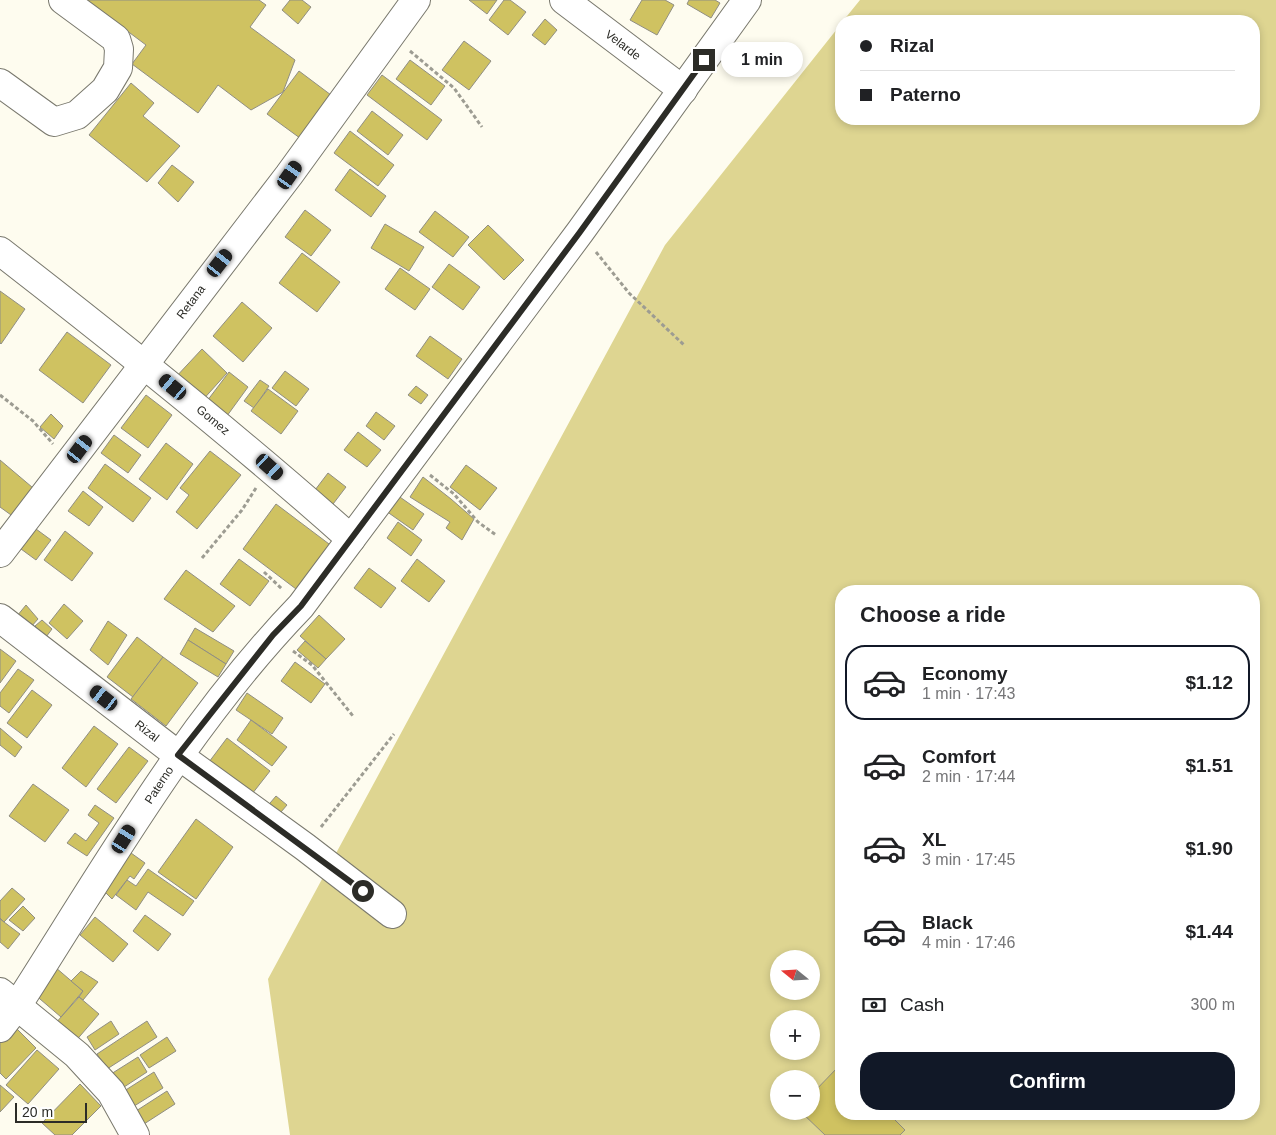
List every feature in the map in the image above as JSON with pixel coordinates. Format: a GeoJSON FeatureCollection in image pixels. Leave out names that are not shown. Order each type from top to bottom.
{"type":"FeatureCollection","features":[{"type":"Feature","properties":{"kind":"street"},"geometry":{"type":"LineString","coordinates":[[0,83],[54,122],[77,115],[105,90],[118,68],[119,50],[116,39],[63,0]]}},
{"type":"Feature","properties":{"kind":"street","name":"Retana"},"geometry":{"type":"LineString","coordinates":[[0,554],[290,175],[416,0]]}},
{"type":"Feature","properties":{"kind":"street","name":"Velarde"},"geometry":{"type":"LineString","coordinates":[[564,0],[683,90]]}},
{"type":"Feature","properties":{"kind":"street","name":"Paterno"},"geometry":{"type":"LineString","coordinates":[[0,1028],[9,999],[178,755],[273,635],[301,606],[580,232],[747,0]]}},
{"type":"Feature","properties":{"kind":"street","name":"Gomez"},"geometry":{"type":"LineString","coordinates":[[0,251],[146,364],[270,467],[351,539]]}},
{"type":"Feature","properties":{"kind":"street","name":"Rizal"},"geometry":{"type":"LineString","coordinates":[[0,618],[178,755],[305,847],[392,914]]}},
{"type":"Feature","properties":{"kind":"street"},"geometry":{"type":"LineString","coordinates":[[9,999],[77,1055],[111,1092],[135,1135]]}},
{"type":"Feature","properties":{"kind":"path"},"geometry":{"type":"LineString","coordinates":[[390,34],[454,88],[482,127]]}},
{"type":"Feature","properties":{"kind":"path"},"geometry":{"type":"LineString","coordinates":[[580,232],[629,293],[684,345]]}},
{"type":"Feature","properties":{"kind":"path"},"geometry":{"type":"LineString","coordinates":[[0,395],[33,420],[70,463]]}},
{"type":"Feature","properties":{"kind":"path"},"geometry":{"type":"LineString","coordinates":[[410,458],[454,494],[478,522],[496,535]]}},
{"type":"Feature","properties":{"kind":"path"},"geometry":{"type":"LineString","coordinates":[[202,558],[242,510],[270,467]]}},
{"type":"Feature","properties":{"kind":"path"},"geometry":{"type":"LineString","coordinates":[[273,635],[312,665],[353,716]]}},
{"type":"Feature","properties":{"kind":"path"},"geometry":{"type":"LineString","coordinates":[[305,847],[394,734]]}},
{"type":"Feature","properties":{"kind":"shaded area"},"geometry":{"type":"Polygon","coordinates":[[[860,0],[1276,0],[1276,1135],[290,1135],[268,979],[665,245],[835,32],[835,125],[1260,125],[1260,15],[848,15],[860,0]]]}},
{"type":"Feature","properties":{"kind":"building"},"geometry":{"type":"Polygon","coordinates":[[[86,0],[259,0],[266,5],[250,27],[295,60],[283,92],[251,110],[218,85],[198,113],[132,64],[146,45],[86,0]]]}},
{"type":"Feature","properties":{"kind":"building"},"geometry":{"type":"Polygon","coordinates":[[[290,0],[302,0],[311,7],[298,24],[282,10],[290,0]]]}},
{"type":"Feature","properties":{"kind":"building"},"geometry":{"type":"Polygon","coordinates":[[[469,0],[497,0],[487,14],[469,0]]]}},
{"type":"Feature","properties":{"kind":"building"},"geometry":{"type":"Polygon","coordinates":[[[504,0],[510,0],[526,12],[508,35],[489,20],[504,0]]]}},
{"type":"Feature","properties":{"kind":"building"},"geometry":{"type":"Polygon","coordinates":[[[642,0],[665,0],[674,5],[657,35],[630,20],[642,0]]]}},
{"type":"Feature","properties":{"kind":"building"},"geometry":{"type":"Polygon","coordinates":[[[689,0],[715,0],[720,3],[711,18],[687,4],[689,0]]]}},
{"type":"Feature","properties":{"kind":"building"},"geometry":{"type":"Polygon","coordinates":[[[545,19],[557,30],[545,45],[532,35],[545,19]]]}},
{"type":"Feature","properties":{"kind":"building"},"geometry":{"type":"Polygon","coordinates":[[[464,41],[491,61],[469,90],[442,70],[464,41]]]}},
{"type":"Feature","properties":{"kind":"building"},"geometry":{"type":"Polygon","coordinates":[[[410,60],[445,86],[431,105],[396,79],[410,60]]]}},
{"type":"Feature","properties":{"kind":"building"},"geometry":{"type":"Polygon","coordinates":[[[299,71],[335,98],[304,141],[267,114],[299,71]]]}},
{"type":"Feature","properties":{"kind":"building"},"geometry":{"type":"Polygon","coordinates":[[[382,75],[442,120],[427,140],[367,95],[382,75]]]}},
{"type":"Feature","properties":{"kind":"building"},"geometry":{"type":"Polygon","coordinates":[[[131,83],[154,103],[143,116],[180,146],[147,182],[89,135],[131,83]]]}},
{"type":"Feature","properties":{"kind":"building"},"geometry":{"type":"Polygon","coordinates":[[[372,111],[403,135],[388,155],[357,131],[372,111]]]}},
{"type":"Feature","properties":{"kind":"building"},"geometry":{"type":"Polygon","coordinates":[[[350,131],[394,165],[378,186],[334,153],[350,131]]]}},
{"type":"Feature","properties":{"kind":"building"},"geometry":{"type":"Polygon","coordinates":[[[172,165],[194,182],[178,202],[158,183],[172,165]]]}},
{"type":"Feature","properties":{"kind":"building"},"geometry":{"type":"Polygon","coordinates":[[[350,169],[386,196],[371,217],[335,190],[350,169]]]}},
{"type":"Feature","properties":{"kind":"building"},"geometry":{"type":"Polygon","coordinates":[[[305,210],[331,230],[311,256],[285,237],[305,210]]]}},
{"type":"Feature","properties":{"kind":"building"},"geometry":{"type":"Polygon","coordinates":[[[435,211],[469,237],[453,257],[419,232],[435,211]]]}},
{"type":"Feature","properties":{"kind":"building"},"geometry":{"type":"Polygon","coordinates":[[[385,224],[424,247],[409,271],[371,248],[385,224]]]}},
{"type":"Feature","properties":{"kind":"building"},"geometry":{"type":"Polygon","coordinates":[[[488,225],[524,260],[504,280],[468,245],[488,225]]]}},
{"type":"Feature","properties":{"kind":"building"},"geometry":{"type":"Polygon","coordinates":[[[302,253],[340,282],[317,312],[279,283],[302,253]]]}},
{"type":"Feature","properties":{"kind":"building"},"geometry":{"type":"Polygon","coordinates":[[[449,264],[480,287],[463,310],[432,287],[449,264]]]}},
{"type":"Feature","properties":{"kind":"building"},"geometry":{"type":"Polygon","coordinates":[[[400,268],[430,289],[415,310],[385,289],[400,268]]]}},
{"type":"Feature","properties":{"kind":"building"},"geometry":{"type":"Polygon","coordinates":[[[0,291],[25,309],[1,344],[0,343],[0,291]]]}},
{"type":"Feature","properties":{"kind":"building"},"geometry":{"type":"Polygon","coordinates":[[[242,302],[272,328],[243,362],[213,336],[242,302]]]}},
{"type":"Feature","properties":{"kind":"building"},"geometry":{"type":"Polygon","coordinates":[[[67,332],[111,365],[83,403],[39,370],[67,332]]]}},
{"type":"Feature","properties":{"kind":"building"},"geometry":{"type":"Polygon","coordinates":[[[430,336],[462,359],[448,379],[416,356],[430,336]]]}},
{"type":"Feature","properties":{"kind":"building"},"geometry":{"type":"Polygon","coordinates":[[[202,349],[227,373],[200,403],[174,379],[202,349]]]}},
{"type":"Feature","properties":{"kind":"building"},"geometry":{"type":"Polygon","coordinates":[[[285,371],[309,389],[296,406],[272,388],[285,371]]]}},
{"type":"Feature","properties":{"kind":"building"},"geometry":{"type":"Polygon","coordinates":[[[229,372],[248,387],[224,420],[204,405],[229,372]]]}},
{"type":"Feature","properties":{"kind":"building"},"geometry":{"type":"Polygon","coordinates":[[[260,380],[269,386],[254,408],[244,401],[260,380]]]}},
{"type":"Feature","properties":{"kind":"building"},"geometry":{"type":"Polygon","coordinates":[[[416,386],[428,395],[421,404],[408,395],[416,386]]]}},
{"type":"Feature","properties":{"kind":"building"},"geometry":{"type":"Polygon","coordinates":[[[268,389],[298,411],[281,434],[251,411],[268,389]]]}},
{"type":"Feature","properties":{"kind":"building"},"geometry":{"type":"Polygon","coordinates":[[[146,395],[172,415],[148,448],[121,428],[146,395]]]}},
{"type":"Feature","properties":{"kind":"building"},"geometry":{"type":"Polygon","coordinates":[[[376,412],[395,426],[384,440],[366,426],[376,412]]]}},
{"type":"Feature","properties":{"kind":"building"},"geometry":{"type":"Polygon","coordinates":[[[51,414],[63,426],[54,439],[40,427],[51,414]]]}},
{"type":"Feature","properties":{"kind":"building"},"geometry":{"type":"Polygon","coordinates":[[[358,432],[381,450],[367,467],[344,450],[358,432]]]}},
{"type":"Feature","properties":{"kind":"building"},"geometry":{"type":"Polygon","coordinates":[[[114,435],[141,455],[128,473],[101,453],[114,435]]]}},
{"type":"Feature","properties":{"kind":"building"},"geometry":{"type":"Polygon","coordinates":[[[166,443],[193,464],[167,500],[139,479],[166,443]]]}},
{"type":"Feature","properties":{"kind":"building"},"geometry":{"type":"Polygon","coordinates":[[[210,451],[241,475],[197,529],[176,512],[189,495],[180,488],[210,451]]]}},
{"type":"Feature","properties":{"kind":"building"},"geometry":{"type":"Polygon","coordinates":[[[0,460],[39,493],[18,520],[0,507],[0,460]]]}},
{"type":"Feature","properties":{"kind":"building"},"geometry":{"type":"Polygon","coordinates":[[[105,464],[151,498],[133,522],[88,488],[105,464]]]}},
{"type":"Feature","properties":{"kind":"building"},"geometry":{"type":"Polygon","coordinates":[[[466,465],[497,488],[480,510],[450,487],[466,465]]]}},
{"type":"Feature","properties":{"kind":"building"},"geometry":{"type":"Polygon","coordinates":[[[328,473],[346,487],[330,508],[312,494],[328,473]]]}},
{"type":"Feature","properties":{"kind":"building"},"geometry":{"type":"Polygon","coordinates":[[[423,477],[474,519],[462,540],[446,528],[450,522],[410,497],[423,477]]]}},
{"type":"Feature","properties":{"kind":"building"},"geometry":{"type":"Polygon","coordinates":[[[83,491],[103,507],[89,526],[68,511],[83,491]]]}},
{"type":"Feature","properties":{"kind":"building"},"geometry":{"type":"Polygon","coordinates":[[[397,495],[424,514],[413,530],[386,511],[397,495]]]}},
{"type":"Feature","properties":{"kind":"building"},"geometry":{"type":"Polygon","coordinates":[[[276,504],[333,547],[300,592],[243,549],[276,504]]]}},
{"type":"Feature","properties":{"kind":"building"},"geometry":{"type":"Polygon","coordinates":[[[398,522],[422,540],[411,556],[387,538],[398,522]]]}},
{"type":"Feature","properties":{"kind":"building"},"geometry":{"type":"Polygon","coordinates":[[[36,529],[51,540],[36,560],[21,549],[36,529]]]}},
{"type":"Feature","properties":{"kind":"building"},"geometry":{"type":"Polygon","coordinates":[[[65,531],[93,553],[72,581],[44,560],[65,531]]]}},
{"type":"Feature","properties":{"kind":"building"},"geometry":{"type":"Polygon","coordinates":[[[239,559],[269,581],[250,606],[220,584],[239,559]]]}},
{"type":"Feature","properties":{"kind":"building"},"geometry":{"type":"Polygon","coordinates":[[[417,559],[445,581],[429,602],[401,581],[417,559]]]}},
{"type":"Feature","properties":{"kind":"building"},"geometry":{"type":"Polygon","coordinates":[[[369,568],[396,588],[381,608],[354,588],[369,568]]]}},
{"type":"Feature","properties":{"kind":"building"},"geometry":{"type":"Polygon","coordinates":[[[186,570],[235,606],[213,632],[164,599],[186,570]]]}},
{"type":"Feature","properties":{"kind":"building"},"geometry":{"type":"Polygon","coordinates":[[[64,604],[83,621],[67,639],[49,623],[64,604]]]}},
{"type":"Feature","properties":{"kind":"building"},"geometry":{"type":"Polygon","coordinates":[[[26,605],[38,619],[31,627],[17,616],[26,605]]]}},
{"type":"Feature","properties":{"kind":"building"},"geometry":{"type":"Polygon","coordinates":[[[319,615],[345,639],[326,659],[300,636],[319,615]]]}},
{"type":"Feature","properties":{"kind":"building"},"geometry":{"type":"Polygon","coordinates":[[[42,620],[52,629],[46,637],[35,626],[42,620]]]}},
{"type":"Feature","properties":{"kind":"building"},"geometry":{"type":"Polygon","coordinates":[[[108,621],[127,635],[108,665],[90,650],[108,621]]]}},
{"type":"Feature","properties":{"kind":"building"},"geometry":{"type":"Polygon","coordinates":[[[195,628],[234,651],[226,664],[188,640],[195,628]]]}},
{"type":"Feature","properties":{"kind":"building"},"geometry":{"type":"Polygon","coordinates":[[[137,637],[163,657],[133,697],[107,677],[137,637]]]}},
{"type":"Feature","properties":{"kind":"building"},"geometry":{"type":"Polygon","coordinates":[[[188,640],[226,664],[218,677],[180,654],[188,640]]]}},
{"type":"Feature","properties":{"kind":"building"},"geometry":{"type":"Polygon","coordinates":[[[305,641],[326,659],[318,668],[297,650],[305,641]]]}},
{"type":"Feature","properties":{"kind":"building"},"geometry":{"type":"Polygon","coordinates":[[[0,649],[16,661],[0,683],[0,649]]]}},
{"type":"Feature","properties":{"kind":"building"},"geometry":{"type":"Polygon","coordinates":[[[163,657],[198,683],[166,726],[131,699],[163,657]]]}},
{"type":"Feature","properties":{"kind":"building"},"geometry":{"type":"Polygon","coordinates":[[[295,662],[325,684],[311,703],[281,681],[295,662]]]}},
{"type":"Feature","properties":{"kind":"building"},"geometry":{"type":"Polygon","coordinates":[[[18,669],[34,680],[9,713],[0,706],[0,693],[18,669]]]}},
{"type":"Feature","properties":{"kind":"building"},"geometry":{"type":"Polygon","coordinates":[[[32,690],[52,705],[27,738],[7,723],[32,690]]]}},
{"type":"Feature","properties":{"kind":"building"},"geometry":{"type":"Polygon","coordinates":[[[247,693],[283,718],[272,734],[236,710],[247,693]]]}},
{"type":"Feature","properties":{"kind":"building"},"geometry":{"type":"Polygon","coordinates":[[[251,720],[287,747],[272,766],[237,740],[251,720]]]}},
{"type":"Feature","properties":{"kind":"building"},"geometry":{"type":"Polygon","coordinates":[[[94,726],[118,744],[86,787],[62,768],[94,726]]]}},
{"type":"Feature","properties":{"kind":"building"},"geometry":{"type":"Polygon","coordinates":[[[0,728],[22,747],[15,757],[0,745],[0,728]]]}},
{"type":"Feature","properties":{"kind":"building"},"geometry":{"type":"Polygon","coordinates":[[[227,738],[270,771],[252,794],[209,762],[227,738]]]}},
{"type":"Feature","properties":{"kind":"building"},"geometry":{"type":"Polygon","coordinates":[[[129,747],[148,761],[116,803],[97,789],[129,747]]]}},
{"type":"Feature","properties":{"kind":"building"},"geometry":{"type":"Polygon","coordinates":[[[33,784],[69,810],[45,842],[9,816],[33,784]]]}},
{"type":"Feature","properties":{"kind":"building"},"geometry":{"type":"Polygon","coordinates":[[[276,796],[287,805],[275,819],[265,809],[276,796]]]}},
{"type":"Feature","properties":{"kind":"building"},"geometry":{"type":"Polygon","coordinates":[[[95,805],[114,818],[87,856],[67,843],[75,833],[86,841],[99,823],[88,815],[95,805]]]}},
{"type":"Feature","properties":{"kind":"building"},"geometry":{"type":"Polygon","coordinates":[[[196,819],[233,847],[196,899],[158,872],[196,819]]]}},
{"type":"Feature","properties":{"kind":"building"},"geometry":{"type":"Polygon","coordinates":[[[124,848],[145,863],[134,879],[130,876],[112,899],[106,893],[97,906],[87,899],[124,848]]]}},
{"type":"Feature","properties":{"kind":"building"},"geometry":{"type":"Polygon","coordinates":[[[148,869],[194,901],[183,916],[148,892],[136,910],[116,895],[127,880],[136,886],[148,869]]]}},
{"type":"Feature","properties":{"kind":"building"},"geometry":{"type":"Polygon","coordinates":[[[12,888],[25,899],[4,922],[0,918],[0,901],[12,888]]]}},
{"type":"Feature","properties":{"kind":"building"},"geometry":{"type":"Polygon","coordinates":[[[23,906],[35,918],[23,931],[9,920],[23,906]]]}},
{"type":"Feature","properties":{"kind":"building"},"geometry":{"type":"Polygon","coordinates":[[[145,915],[171,934],[158,951],[133,931],[145,915]]]}},
{"type":"Feature","properties":{"kind":"building"},"geometry":{"type":"Polygon","coordinates":[[[95,917],[128,944],[113,962],[80,935],[95,917]]]}},
{"type":"Feature","properties":{"kind":"building"},"geometry":{"type":"Polygon","coordinates":[[[0,919],[20,934],[8,949],[0,942],[0,919]]]}},
{"type":"Feature","properties":{"kind":"building"},"geometry":{"type":"Polygon","coordinates":[[[55,967],[83,991],[61,1017],[33,993],[55,967]]]}},
{"type":"Feature","properties":{"kind":"building"},"geometry":{"type":"Polygon","coordinates":[[[81,971],[98,982],[83,1000],[79,997],[83,991],[71,981],[81,971]]]}},
{"type":"Feature","properties":{"kind":"building"},"geometry":{"type":"Polygon","coordinates":[[[79,997],[99,1014],[74,1043],[54,1025],[79,997]]]}},
{"type":"Feature","properties":{"kind":"building"},"geometry":{"type":"Polygon","coordinates":[[[111,1021],[119,1034],[95,1050],[87,1037],[111,1021]]]}},
{"type":"Feature","properties":{"kind":"building"},"geometry":{"type":"Polygon","coordinates":[[[147,1021],[157,1037],[107,1069],[97,1054],[147,1021]]]}},
{"type":"Feature","properties":{"kind":"building"},"geometry":{"type":"Polygon","coordinates":[[[15,1027],[36,1048],[6,1079],[0,1073],[0,1042],[15,1027]]]}},
{"type":"Feature","properties":{"kind":"building"},"geometry":{"type":"Polygon","coordinates":[[[167,1037],[176,1051],[149,1068],[140,1055],[167,1037]]]}},
{"type":"Feature","properties":{"kind":"building"},"geometry":{"type":"Polygon","coordinates":[[[37,1050],[59,1069],[28,1104],[6,1085],[37,1050]]]}},
{"type":"Feature","properties":{"kind":"building"},"geometry":{"type":"Polygon","coordinates":[[[138,1057],[147,1072],[121,1089],[111,1074],[138,1057]]]}},
{"type":"Feature","properties":{"kind":"building"},"geometry":{"type":"Polygon","coordinates":[[[835,1070],[835,1120],[895,1120],[905,1130],[900,1135],[825,1135],[809,1120],[820,1120],[820,1086],[835,1070]]]}},
{"type":"Feature","properties":{"kind":"building"},"geometry":{"type":"Polygon","coordinates":[[[154,1072],[163,1088],[131,1108],[121,1093],[154,1072]]]}},
{"type":"Feature","properties":{"kind":"building"},"geometry":{"type":"Polygon","coordinates":[[[80,1084],[101,1106],[72,1135],[55,1135],[42,1123],[80,1084]]]}},
{"type":"Feature","properties":{"kind":"building"},"geometry":{"type":"Polygon","coordinates":[[[0,1085],[14,1097],[0,1112],[0,1085]]]}},
{"type":"Feature","properties":{"kind":"building"},"geometry":{"type":"Polygon","coordinates":[[[167,1091],[175,1104],[144,1124],[136,1111],[167,1091]]]}},
{"type":"Feature","properties":{"kind":"route"},"geometry":{"type":"LineString","coordinates":[[363,891],[178,755],[273,635],[301,606],[580,232],[704,60]]}}]}
